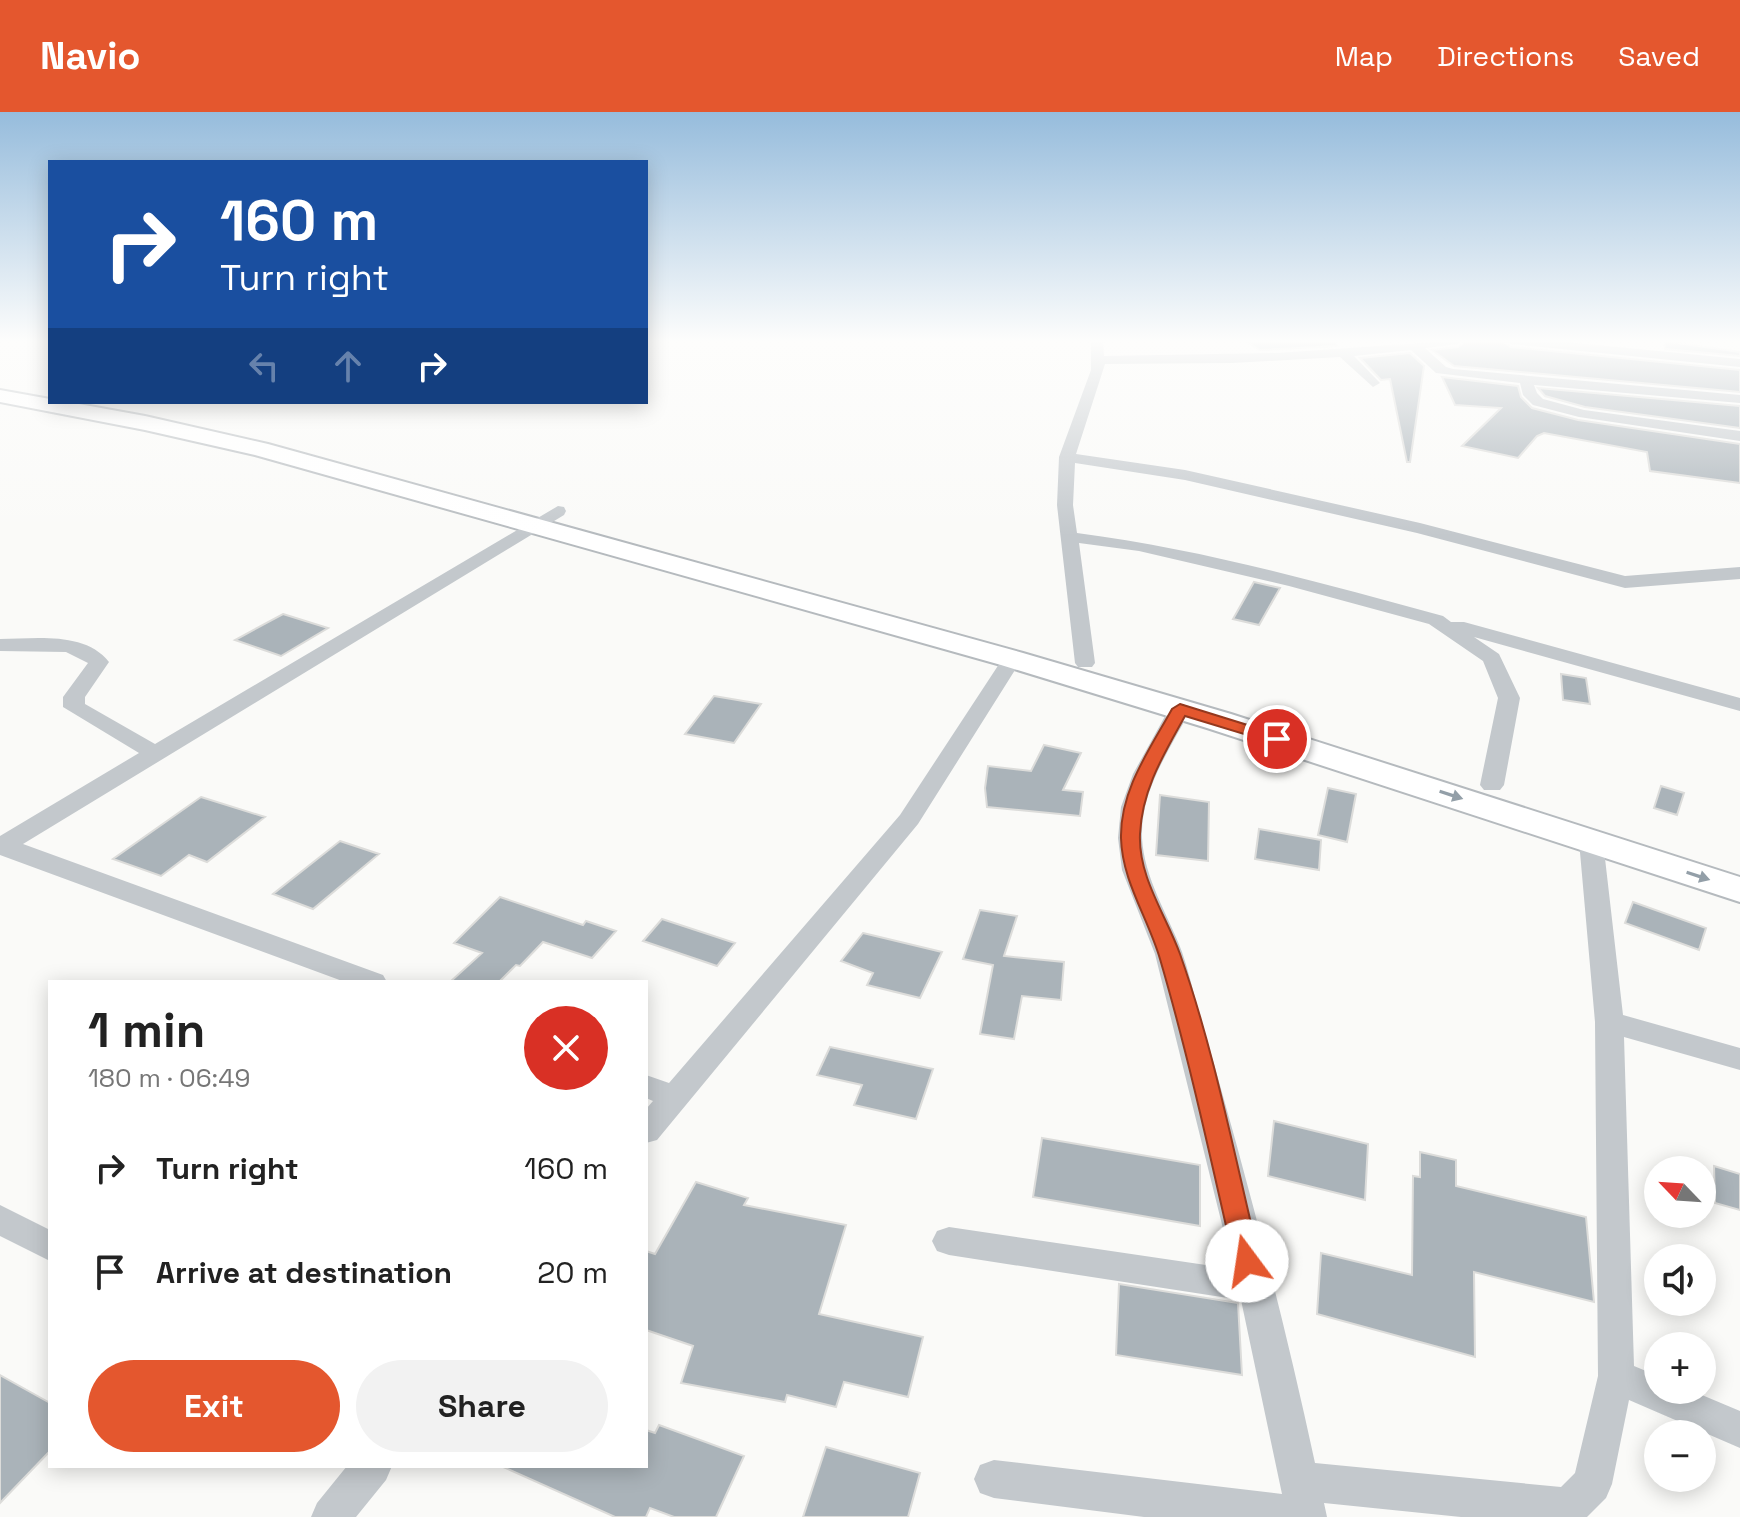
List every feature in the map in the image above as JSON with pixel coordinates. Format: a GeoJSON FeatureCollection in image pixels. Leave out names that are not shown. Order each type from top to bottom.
{"type":"FeatureCollection","features":[{"type":"Feature","properties":{"kind":"main road"},"geometry":{"type":"LineString","coordinates":[[47,406],[260,449],[546,519],[1085,663],[1492,785],[1740,866]]}},
{"type":"Feature","properties":{"kind":"main road"},"geometry":{"type":"LineString","coordinates":[[115,406],[278,439],[458,482],[546,519],[1180,709],[1740,890]]}},
{"type":"Feature","properties":{"kind":"street"},"geometry":{"type":"LineString","coordinates":[[1085,406],[1067,457],[1065,505],[1085,663]]}},
{"type":"Feature","properties":{"kind":"street"},"geometry":{"type":"LineString","coordinates":[[1552,406],[1584,414],[1740,436]]}},
{"type":"Feature","properties":{"kind":"street"},"geometry":{"type":"LineString","coordinates":[[1644,423],[1650,406]]}},
{"type":"Feature","properties":{"kind":"street"},"geometry":{"type":"LineString","coordinates":[[1067,457],[1200,478],[1420,528],[1625,582],[1740,573]]}},
{"type":"Feature","properties":{"kind":"street"},"geometry":{"type":"LineString","coordinates":[[2,846],[546,519]]}},
{"type":"Feature","properties":{"kind":"street"},"geometry":{"type":"LineString","coordinates":[[1070,537],[1139,546],[1263,574],[1740,705]]}},
{"type":"Feature","properties":{"kind":"street"},"geometry":{"type":"LineString","coordinates":[[1436,620],[1492,658],[1509,698],[1492,785]]}},
{"type":"Feature","properties":{"kind":"street"},"geometry":{"type":"LineString","coordinates":[[0,645],[66,647],[91,654],[99,662],[74,697],[74,707],[155,753]]}},
{"type":"Feature","properties":{"kind":"street"},"geometry":{"type":"LineString","coordinates":[[648,1129],[909,819],[1012,659]]}},
{"type":"Feature","properties":{"kind":"street"},"geometry":{"type":"LineString","coordinates":[[1180,709],[1145,774],[1133,807],[1130,838],[1135,870],[1169,954],[1197,1054],[1304,1505]]}},
{"type":"Feature","properties":{"kind":"street"},"geometry":{"type":"LineString","coordinates":[[994,1479],[1304,1505],[1568,1508],[1592,1484],[1616,1376],[1609,1022],[1591,841]]}},
{"type":"Feature","properties":{"kind":"street"},"geometry":{"type":"LineString","coordinates":[[2,846],[368,980]]}},
{"type":"Feature","properties":{"kind":"street"},"geometry":{"type":"LineString","coordinates":[[1609,1022],[1740,1059]]}},
{"type":"Feature","properties":{"kind":"street"},"geometry":{"type":"LineString","coordinates":[[648,1087],[675,1097]]}},
{"type":"Feature","properties":{"kind":"street"},"geometry":{"type":"LineString","coordinates":[[0,1219],[48,1246]]}},
{"type":"Feature","properties":{"kind":"street"},"geometry":{"type":"LineString","coordinates":[[949,1241],[1254,1287]]}},
{"type":"Feature","properties":{"kind":"street"},"geometry":{"type":"LineString","coordinates":[[1616,1376],[1740,1430]]}},
{"type":"Feature","properties":{"kind":"street"},"geometry":{"type":"LineString","coordinates":[[331,1517],[370,1468]]}},
{"type":"Feature","properties":{"kind":"building"},"geometry":{"type":"Polygon","coordinates":[[[1395,406],[1418,406],[1410,462],[1407,462],[1395,406]]]}},
{"type":"Feature","properties":{"kind":"building"},"geometry":{"type":"Polygon","coordinates":[[[1464,406],[1530,406],[1578,420],[1740,444],[1740,483],[1650,471],[1647,452],[1544,433],[1537,436],[1518,458],[1462,446],[1501,408],[1464,406]]]}},
{"type":"Feature","properties":{"kind":"building"},"geometry":{"type":"Polygon","coordinates":[[[1580,406],[1740,406],[1740,428],[1580,406]]]}},
{"type":"Feature","properties":{"kind":"building"},"geometry":{"type":"Polygon","coordinates":[[[1254,582],[1280,588],[1259,625],[1233,619],[1254,582]]]}},
{"type":"Feature","properties":{"kind":"building"},"geometry":{"type":"Polygon","coordinates":[[[283,614],[328,628],[281,656],[235,640],[283,614]]]}},
{"type":"Feature","properties":{"kind":"building"},"geometry":{"type":"Polygon","coordinates":[[[1561,674],[1586,678],[1590,704],[1563,700],[1561,674]]]}},
{"type":"Feature","properties":{"kind":"building"},"geometry":{"type":"Polygon","coordinates":[[[714,696],[761,704],[734,743],[685,734],[714,696]]]}},
{"type":"Feature","properties":{"kind":"building"},"geometry":{"type":"Polygon","coordinates":[[[1044,745],[1081,753],[1063,790],[1083,792],[1080,816],[987,807],[985,788],[988,766],[1031,771],[1044,745]]]}},
{"type":"Feature","properties":{"kind":"building"},"geometry":{"type":"Polygon","coordinates":[[[1661,786],[1684,793],[1677,815],[1654,808],[1661,786]]]}},
{"type":"Feature","properties":{"kind":"building"},"geometry":{"type":"Polygon","coordinates":[[[1328,788],[1356,794],[1347,842],[1318,835],[1328,788]]]}},
{"type":"Feature","properties":{"kind":"building"},"geometry":{"type":"Polygon","coordinates":[[[1160,795],[1209,802],[1208,861],[1156,855],[1160,795]]]}},
{"type":"Feature","properties":{"kind":"building"},"geometry":{"type":"Polygon","coordinates":[[[201,797],[265,817],[207,862],[189,855],[161,876],[113,859],[201,797]]]}},
{"type":"Feature","properties":{"kind":"building"},"geometry":{"type":"Polygon","coordinates":[[[1259,829],[1321,840],[1319,870],[1255,859],[1259,829]]]}},
{"type":"Feature","properties":{"kind":"building"},"geometry":{"type":"Polygon","coordinates":[[[340,841],[379,854],[313,909],[273,894],[340,841]]]}},
{"type":"Feature","properties":{"kind":"building"},"geometry":{"type":"Polygon","coordinates":[[[500,897],[583,925],[586,921],[616,931],[592,958],[543,942],[501,980],[452,980],[482,953],[454,943],[500,897]]]}},
{"type":"Feature","properties":{"kind":"building"},"geometry":{"type":"Polygon","coordinates":[[[1633,902],[1706,928],[1699,950],[1625,923],[1633,902]]]}},
{"type":"Feature","properties":{"kind":"building"},"geometry":{"type":"Polygon","coordinates":[[[980,910],[1017,916],[1004,956],[1064,962],[1061,1000],[1022,996],[1014,1039],[980,1034],[993,965],[963,959],[980,910]]]}},
{"type":"Feature","properties":{"kind":"building"},"geometry":{"type":"Polygon","coordinates":[[[662,919],[735,943],[717,966],[643,941],[662,919]]]}},
{"type":"Feature","properties":{"kind":"building"},"geometry":{"type":"Polygon","coordinates":[[[863,933],[942,952],[920,998],[867,985],[873,973],[841,961],[863,933]]]}},
{"type":"Feature","properties":{"kind":"building"},"geometry":{"type":"Polygon","coordinates":[[[830,1047],[933,1069],[916,1119],[854,1105],[862,1085],[817,1075],[830,1047]]]}},
{"type":"Feature","properties":{"kind":"building"},"geometry":{"type":"Polygon","coordinates":[[[1274,1121],[1368,1144],[1365,1200],[1268,1176],[1274,1121]]]}},
{"type":"Feature","properties":{"kind":"building"},"geometry":{"type":"Polygon","coordinates":[[[1042,1138],[1200,1165],[1200,1226],[1033,1197],[1042,1138]]]}},
{"type":"Feature","properties":{"kind":"building"},"geometry":{"type":"Polygon","coordinates":[[[1420,1152],[1456,1160],[1456,1186],[1586,1217],[1594,1302],[1474,1272],[1475,1357],[1317,1314],[1321,1253],[1412,1275],[1413,1176],[1420,1177],[1420,1152]]]}},
{"type":"Feature","properties":{"kind":"building"},"geometry":{"type":"Polygon","coordinates":[[[1716,1167],[1740,1174],[1740,1210],[1716,1203],[1716,1167]]]}},
{"type":"Feature","properties":{"kind":"building"},"geometry":{"type":"Polygon","coordinates":[[[696,1182],[748,1198],[744,1205],[846,1225],[819,1314],[923,1337],[908,1397],[844,1382],[836,1407],[787,1395],[785,1402],[681,1383],[693,1346],[648,1331],[648,1252],[655,1254],[696,1182]]]}},
{"type":"Feature","properties":{"kind":"building"},"geometry":{"type":"Polygon","coordinates":[[[1119,1284],[1238,1303],[1242,1375],[1116,1355],[1119,1284]]]}},
{"type":"Feature","properties":{"kind":"building"},"geometry":{"type":"Polygon","coordinates":[[[0,1375],[48,1402],[48,1453],[0,1503],[0,1375]]]}},
{"type":"Feature","properties":{"kind":"building"},"geometry":{"type":"Polygon","coordinates":[[[659,1425],[744,1456],[716,1517],[674,1517],[650,1508],[646,1517],[615,1517],[505,1468],[648,1468],[648,1431],[655,1433],[659,1425]]]}},
{"type":"Feature","properties":{"kind":"building"},"geometry":{"type":"Polygon","coordinates":[[[826,1447],[920,1473],[908,1517],[803,1517],[826,1447]]]}},
{"type":"Feature","properties":{"kind":"route"},"geometry":{"type":"LineString","coordinates":[[1247,1261],[1197,1054],[1169,954],[1135,870],[1130,838],[1133,807],[1145,774],[1180,709],[1277,739]]}}]}
